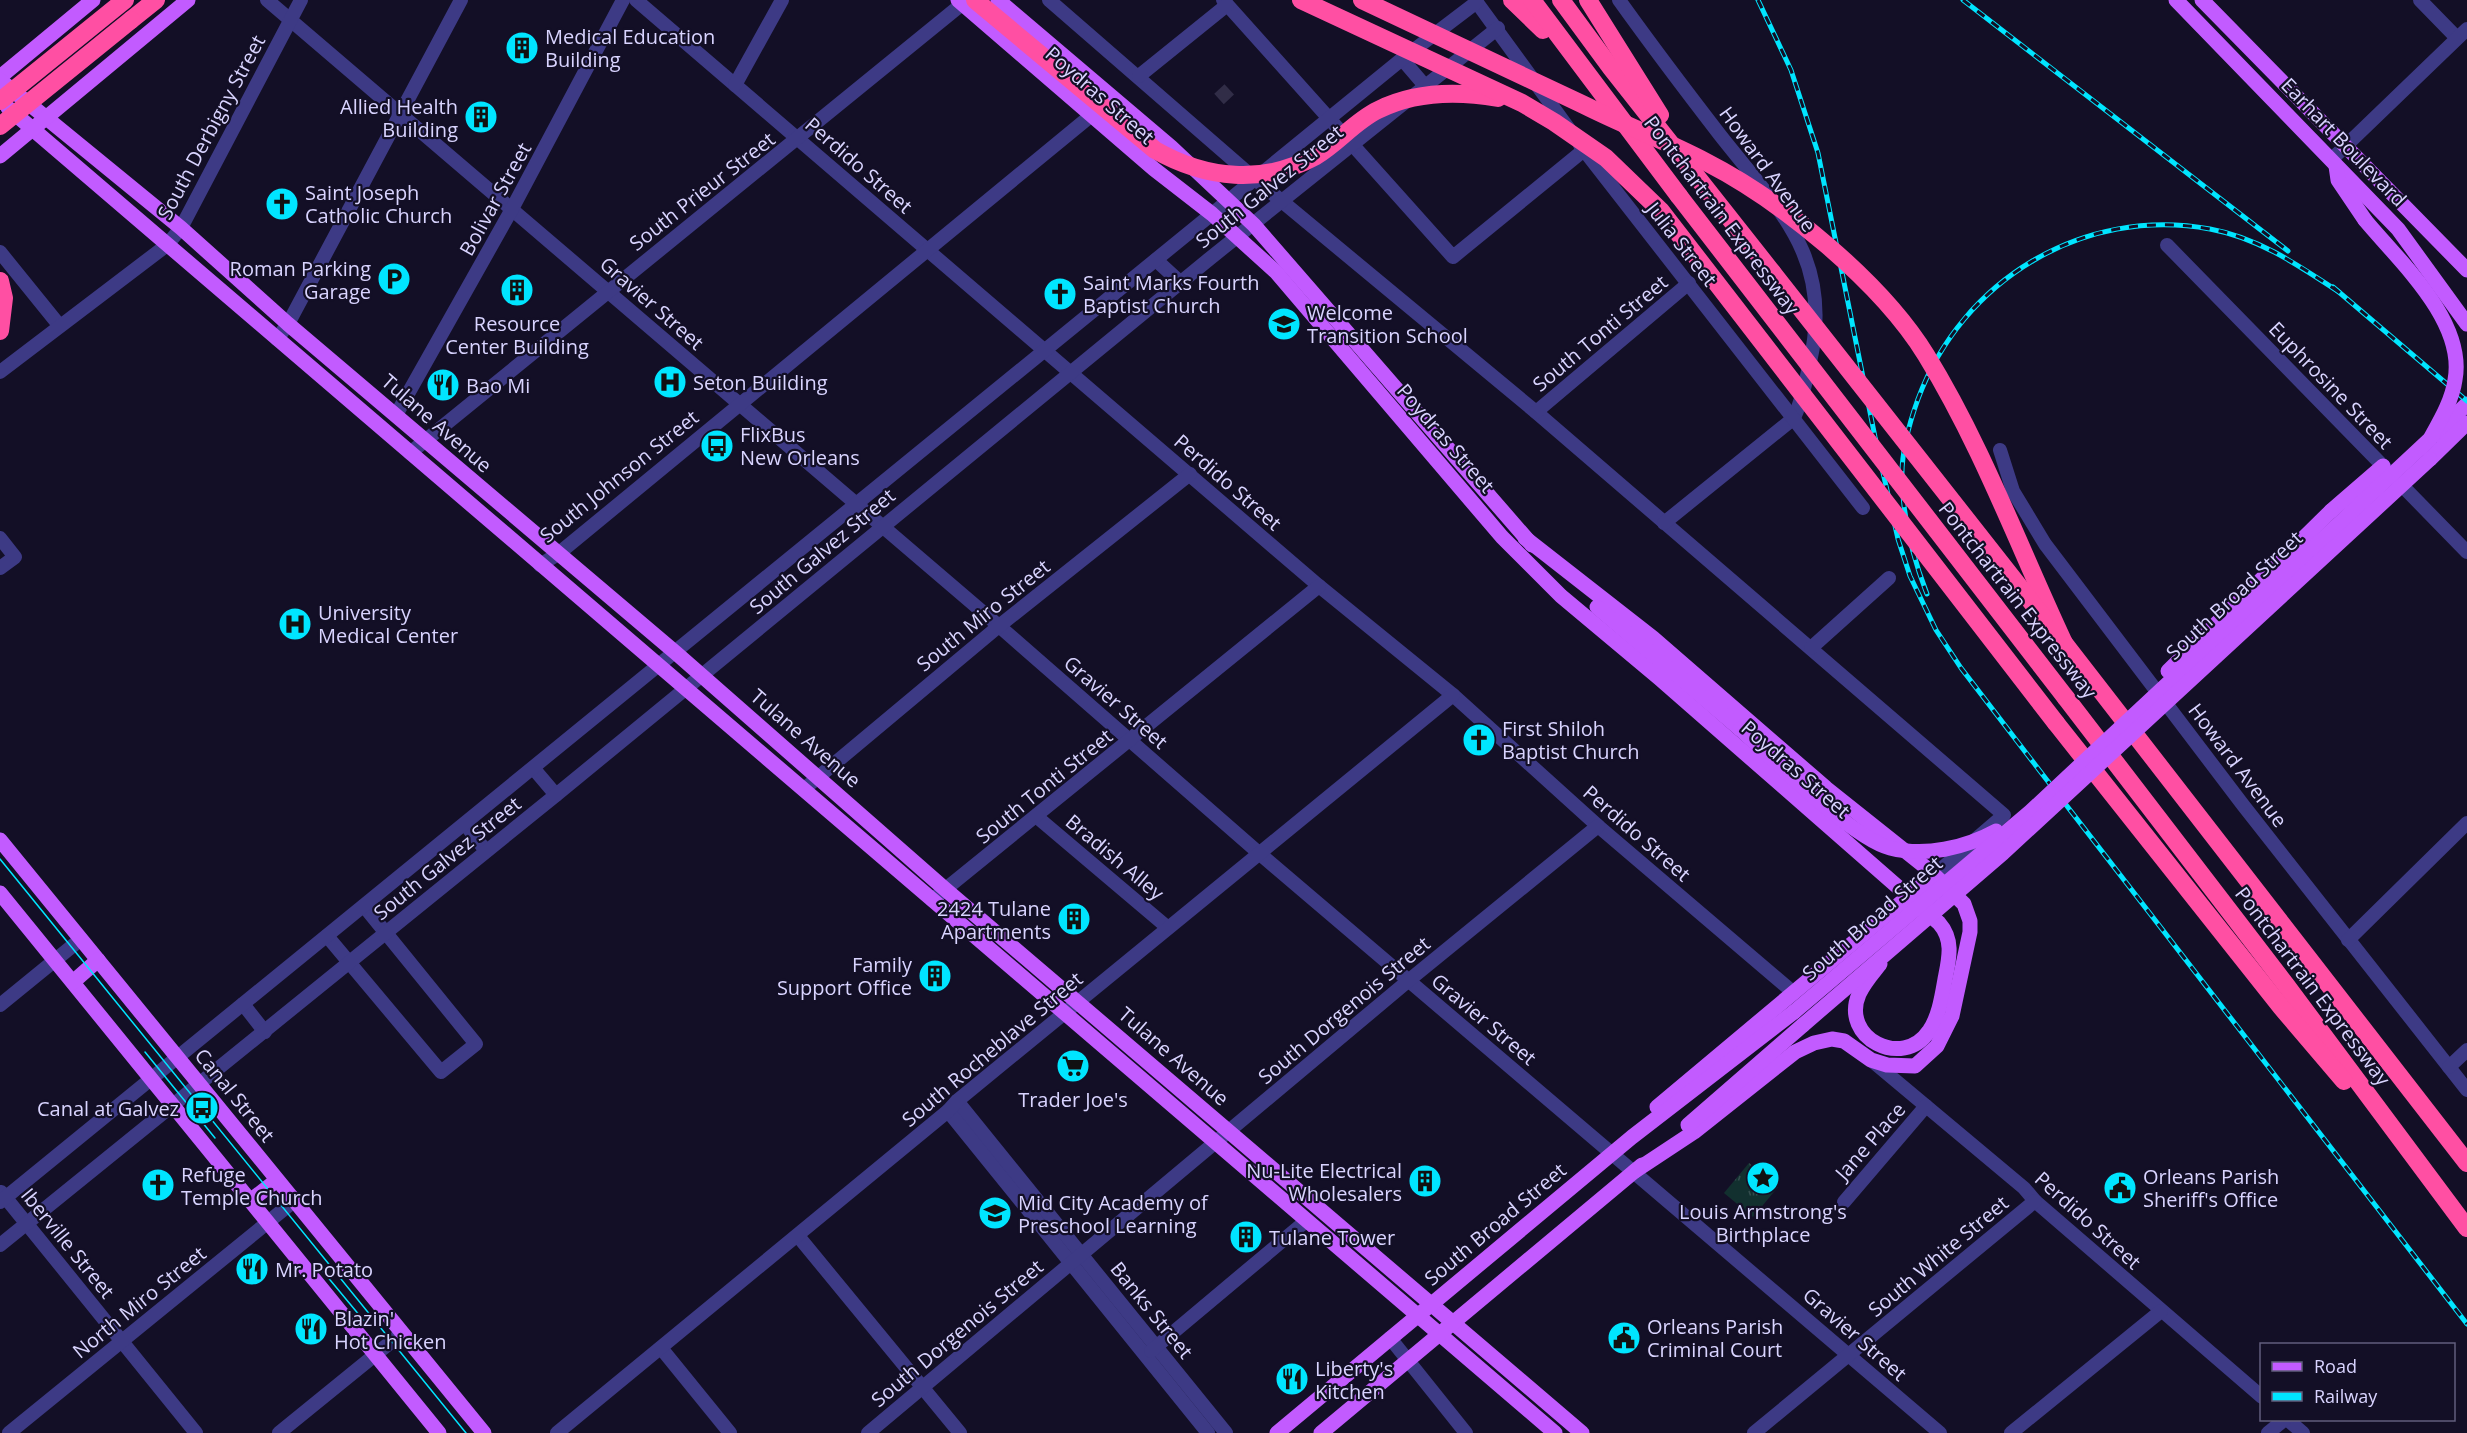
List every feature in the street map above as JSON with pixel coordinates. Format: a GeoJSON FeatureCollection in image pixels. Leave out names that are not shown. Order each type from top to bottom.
{"type":"FeatureCollection","features":[{"type":"Feature","properties":{"kind":"highway"},"geometry":{"type":"LineString","coordinates":[[0,101],[125,0]]}},
{"type":"Feature","properties":{"kind":"highway"},"geometry":{"type":"LineString","coordinates":[[0,126],[156,0]]}},
{"type":"Feature","properties":{"kind":"highway"},"geometry":{"type":"LineString","coordinates":[[1301,0],[1522,103],[1606,158],[1661,211],[2056,723],[2281,1007],[2462,1222]]}},
{"type":"Feature","properties":{"kind":"highway"},"geometry":{"type":"LineString","coordinates":[[1362,0],[1707,163],[1792,217],[1833,250],[1877,293],[1925,353],[2005,506],[2064,643]]}},
{"type":"Feature","properties":{"kind":"highway"},"geometry":{"type":"LineString","coordinates":[[1512,0],[1578,64]]}},
{"type":"Feature","properties":{"kind":"highway","name":"Pontchartrain Expressway"},"geometry":{"type":"LineString","coordinates":[[1532,0],[1679,196],[2286,985],[2462,1222]]}},
{"type":"Feature","properties":{"kind":"highway","name":"Pontchartrain Expressway"},"geometry":{"type":"LineString","coordinates":[[1561,0],[2467,1163]]}},
{"type":"Feature","properties":{"kind":"highway"},"geometry":{"type":"LineString","coordinates":[[1588,0],[1700,181]]}},
{"type":"Feature","properties":{"kind":"highway"},"geometry":{"type":"LineString","coordinates":[[965,1],[1155,150],[1176,161],[1212,172],[1250,176],[1292,167],[1316,156],[1376,111],[1420,96],[1449,92],[1522,103]]}},
{"type":"Feature","properties":{"kind":"highway"},"geometry":{"type":"LineString","coordinates":[[0,281],[4,298],[0,330]]}},
{"type":"Feature","properties":{"kind":"main road"},"geometry":{"type":"LineString","coordinates":[[0,78],[93,0]]}},
{"type":"Feature","properties":{"kind":"main road"},"geometry":{"type":"LineString","coordinates":[[0,156],[188,0]]}},
{"type":"Feature","properties":{"kind":"main road","name":"Poydras Street"},"geometry":{"type":"LineString","coordinates":[[998,0],[1230,200],[1525,538]]}},
{"type":"Feature","properties":{"kind":"main road","name":"Earhart Boulevard"},"geometry":{"type":"LineString","coordinates":[[2176,0],[2398,229],[2467,324]]}},
{"type":"Feature","properties":{"kind":"main road","name":"Earhart Boulevard"},"geometry":{"type":"LineString","coordinates":[[2202,0],[2467,270]]}},
{"type":"Feature","properties":{"kind":"main road","name":"Poydras Street"},"geometry":{"type":"LineString","coordinates":[[965,1],[1092,116],[1212,214],[1279,275],[1531,568],[1946,930],[1950,949],[1933,1026],[1913,1047],[1902,1050],[1881,1047],[1864,1035],[1858,1023],[1858,996],[1889,952]]}},
{"type":"Feature","properties":{"kind":"main road"},"geometry":{"type":"LineString","coordinates":[[2207,32],[2220,19]]}},
{"type":"Feature","properties":{"kind":"main road","name":"Tulane Avenue"},"geometry":{"type":"LineString","coordinates":[[0,78],[181,228],[288,324],[702,675],[946,890],[1079,1001],[1582,1433]]}},
{"type":"Feature","properties":{"kind":"main road","name":"Tulane Avenue"},"geometry":{"type":"LineString","coordinates":[[0,101],[1555,1433]]}},
{"type":"Feature","properties":{"kind":"main road"},"geometry":{"type":"LineString","coordinates":[[2333,161],[2338,180],[2365,219],[2430,298],[2453,340],[2457,358],[2456,380],[2450,399],[2430,440]]}},
{"type":"Feature","properties":{"kind":"main road","name":"South Broad Street"},"geometry":{"type":"LineString","coordinates":[[1277,1433],[1613,1153],[1794,1012],[2030,812],[2467,404]]}},
{"type":"Feature","properties":{"kind":"main road","name":"South Broad Street"},"geometry":{"type":"LineString","coordinates":[[1321,1433],[1635,1171],[2002,853],[2467,423]]}},
{"type":"Feature","properties":{"kind":"main road"},"geometry":{"type":"LineString","coordinates":[[2430,459],[2467,434]]}},
{"type":"Feature","properties":{"kind":"main road"},"geometry":{"type":"LineString","coordinates":[[2109,739],[2163,676],[2331,511],[2383,466]]}},
{"type":"Feature","properties":{"kind":"main road"},"geometry":{"type":"LineString","coordinates":[[1525,538],[1578,590],[1845,821],[1872,841],[1890,848],[1923,851],[1946,849],[1985,837],[2030,812]]}},
{"type":"Feature","properties":{"kind":"main road"},"geometry":{"type":"LineString","coordinates":[[1525,538],[1653,638],[1826,788],[1934,875],[1964,904],[1970,921],[1970,932],[1945,1033],[1937,1046],[1915,1066],[1895,1067],[1871,1060],[1844,1041],[1822,1040],[1805,1047],[1694,1132],[1635,1171]]}},
{"type":"Feature","properties":{"kind":"main road","name":"Canal Street"},"geometry":{"type":"LineString","coordinates":[[0,840],[484,1433]]}},
{"type":"Feature","properties":{"kind":"main road"},"geometry":{"type":"LineString","coordinates":[[1613,1153],[1660,1104],[1934,875]]}},
{"type":"Feature","properties":{"kind":"main road"},"geometry":{"type":"LineString","coordinates":[[0,893],[439,1433]]}},
{"type":"Feature","properties":{"kind":"main road"},"geometry":{"type":"LineString","coordinates":[[73,982],[98,960]]}},
{"type":"Feature","properties":{"kind":"main road"},"geometry":{"type":"LineString","coordinates":[[250,1201],[277,1180]]}},
{"type":"Feature","properties":{"kind":"main road"},"geometry":{"type":"LineString","coordinates":[[1563,1196],[1580,1216]]}},
{"type":"Feature","properties":{"kind":"main road"},"geometry":{"type":"LineString","coordinates":[[1488,1258],[1508,1276]]}},
{"type":"Feature","properties":{"kind":"main road"},"geometry":{"type":"LineString","coordinates":[[1330,1389],[1348,1411]]}},
{"type":"Feature","properties":{"kind":"street","name":"Gravier Street"},"geometry":{"type":"LineString","coordinates":[[267,0],[883,526],[1408,981],[1635,1171],[1940,1433]]}},
{"type":"Feature","properties":{"kind":"street","name":"South Derbigny Street"},"geometry":{"type":"LineString","coordinates":[[0,372],[167,245],[181,228],[301,0]]}},
{"type":"Feature","properties":{"kind":"street"},"geometry":{"type":"LineString","coordinates":[[277,339],[288,324],[461,0]]}},
{"type":"Feature","properties":{"kind":"street","name":"Bolivar Street"},"geometry":{"type":"LineString","coordinates":[[396,415],[512,209],[623,0]]}},
{"type":"Feature","properties":{"kind":"street","name":"Perdido Street"},"geometry":{"type":"LineString","coordinates":[[636,0],[1070,374],[1319,586],[1453,696],[1598,826],[1794,993]]}},
{"type":"Feature","properties":{"kind":"street"},"geometry":{"type":"LineString","coordinates":[[735,85],[782,0]]}},
{"type":"Feature","properties":{"kind":"street","name":"Poydras Street"},"geometry":{"type":"LineString","coordinates":[[1049,0],[1255,179],[1536,412],[2004,815]]}},
{"type":"Feature","properties":{"kind":"street","name":"Howard Avenue"},"geometry":{"type":"LineString","coordinates":[[1619,0],[1672,73],[1760,183],[1798,239],[1809,265],[1818,305],[1814,348],[1800,406],[1794,418]]}},
{"type":"Feature","properties":{"kind":"street"},"geometry":{"type":"LineString","coordinates":[[2333,161],[2462,34],[2420,0]]}},
{"type":"Feature","properties":{"kind":"street","name":"South Prieur Street"},"geometry":{"type":"LineString","coordinates":[[410,453],[965,1]]}},
{"type":"Feature","properties":{"kind":"street","name":"Julia Street"},"geometry":{"type":"LineString","coordinates":[[1476,1],[1498,28],[1584,150],[1863,508]]}},
{"type":"Feature","properties":{"kind":"street","name":"South Galvez Street"},"geometry":{"type":"LineString","coordinates":[[2,1197],[534,769],[676,653],[733,603],[1476,1]]}},
{"type":"Feature","properties":{"kind":"street"},"geometry":{"type":"LineString","coordinates":[[1138,76],[1225,2],[1453,257],[1584,150]]}},
{"type":"Feature","properties":{"kind":"street","name":"South Galvez Street"},"geometry":{"type":"LineString","coordinates":[[0,1245],[556,795],[1353,143],[1498,28]]}},
{"type":"Feature","properties":{"kind":"street"},"geometry":{"type":"LineString","coordinates":[[1402,59],[1426,87]]}},
{"type":"Feature","properties":{"kind":"street","name":"South Johnson Street"},"geometry":{"type":"LineString","coordinates":[[540,565],[558,554],[738,403],[1112,98]]}},
{"type":"Feature","properties":{"kind":"street"},"geometry":{"type":"LineString","coordinates":[[1351,101],[1371,129]]}},
{"type":"Feature","properties":{"kind":"street","name":"Euphrosine Street"},"geometry":{"type":"LineString","coordinates":[[2167,245],[2467,552]]}},
{"type":"Feature","properties":{"kind":"street"},"geometry":{"type":"LineString","coordinates":[[0,252],[59,325]]}},
{"type":"Feature","properties":{"kind":"street"},"geometry":{"type":"LineString","coordinates":[[1156,260],[1180,284]]}},
{"type":"Feature","properties":{"kind":"street","name":"South Tonti Street"},"geometry":{"type":"LineString","coordinates":[[1536,412],[1689,283]]}},
{"type":"Feature","properties":{"kind":"street"},"geometry":{"type":"LineString","coordinates":[[1664,523],[1699,498],[1794,418]]}},
{"type":"Feature","properties":{"kind":"street"},"geometry":{"type":"LineString","coordinates":[[2162,698],[2398,481],[2450,430]]}},
{"type":"Feature","properties":{"kind":"street","name":"Howard Avenue"},"geometry":{"type":"LineString","coordinates":[[2000,450],[2013,491],[2031,524],[2348,940],[2467,1090]]}},
{"type":"Feature","properties":{"kind":"street","name":"South Miro Street"},"geometry":{"type":"LineString","coordinates":[[804,789],[999,626],[1190,474]]}},
{"type":"Feature","properties":{"kind":"street"},"geometry":{"type":"LineString","coordinates":[[0,538],[15,556],[0,568]]}},
{"type":"Feature","properties":{"kind":"street"},"geometry":{"type":"LineString","coordinates":[[1811,648],[1889,578]]}},
{"type":"Feature","properties":{"kind":"street","name":"South Tonti Street"},"geometry":{"type":"LineString","coordinates":[[932,900],[1319,586]]}},
{"type":"Feature","properties":{"kind":"street","name":"South Rocheblave Street"},"geometry":{"type":"LineString","coordinates":[[557,1433],[798,1236],[1167,927],[1453,696]]}},
{"type":"Feature","properties":{"kind":"street"},"geometry":{"type":"LineString","coordinates":[[534,769],[556,795]]}},
{"type":"Feature","properties":{"kind":"street","name":"South Broad Street"},"geometry":{"type":"LineString","coordinates":[[1934,875],[2004,815]]}},
{"type":"Feature","properties":{"kind":"street","name":"Bradish Alley"},"geometry":{"type":"LineString","coordinates":[[1037,817],[1167,927]]}},
{"type":"Feature","properties":{"kind":"street"},"geometry":{"type":"LineString","coordinates":[[2348,940],[2467,823]]}},
{"type":"Feature","properties":{"kind":"street"},"geometry":{"type":"LineString","coordinates":[[465,824],[486,851]]}},
{"type":"Feature","properties":{"kind":"street","name":"South Dorgenois Street"},"geometry":{"type":"LineString","coordinates":[[868,1433],[1408,981],[1598,826]]}},
{"type":"Feature","properties":{"kind":"street"},"geometry":{"type":"LineString","coordinates":[[327,936],[348,964],[441,1072],[476,1044],[364,906]]}},
{"type":"Feature","properties":{"kind":"street"},"geometry":{"type":"LineString","coordinates":[[0,1005],[81,939]]}},
{"type":"Feature","properties":{"kind":"street"},"geometry":{"type":"LineString","coordinates":[[243,1004],[265,1032]]}},
{"type":"Feature","properties":{"kind":"street"},"geometry":{"type":"LineString","coordinates":[[2449,1067],[2467,1050]]}},
{"type":"Feature","properties":{"kind":"street","name":"Perdido Street"},"geometry":{"type":"LineString","coordinates":[[1871,1060],[2024,1188],[2035,1201],[2260,1395]]}},
{"type":"Feature","properties":{"kind":"street"},"geometry":{"type":"LineString","coordinates":[[1909,1093],[1908,1079],[1915,1066]]}},
{"type":"Feature","properties":{"kind":"street","name":"Banks Street"},"geometry":{"type":"LineString","coordinates":[[953,1106],[1150,1351],[1208,1433]]}},
{"type":"Feature","properties":{"kind":"street","name":"Jane Place"},"geometry":{"type":"LineString","coordinates":[[1844,1202],[1926,1106]]}},
{"type":"Feature","properties":{"kind":"street","name":"Iberville Street"},"geometry":{"type":"LineString","coordinates":[[2,1197],[27,1223],[196,1433]]}},
{"type":"Feature","properties":{"kind":"street","name":"North Miro Street"},"geometry":{"type":"LineString","coordinates":[[9,1433],[294,1200]]}},
{"type":"Feature","properties":{"kind":"street","name":"South White Street"},"geometry":{"type":"LineString","coordinates":[[1754,1433],[2035,1201]]}},
{"type":"Feature","properties":{"kind":"street"},"geometry":{"type":"LineString","coordinates":[[1150,1351],[1306,1221]]}},
{"type":"Feature","properties":{"kind":"street"},"geometry":{"type":"LineString","coordinates":[[798,1236],[960,1433]]}},
{"type":"Feature","properties":{"kind":"street"},"geometry":{"type":"LineString","coordinates":[[2011,1433],[2161,1311]]}},
{"type":"Feature","properties":{"kind":"street"},"geometry":{"type":"LineString","coordinates":[[279,1433],[402,1333]]}},
{"type":"Feature","properties":{"kind":"street"},"geometry":{"type":"LineString","coordinates":[[1390,1338],[1466,1433]]}},
{"type":"Feature","properties":{"kind":"street"},"geometry":{"type":"LineString","coordinates":[[662,1348],[730,1433]]}},
{"type":"Feature","properties":{"kind":"street","name":"Banks Street"},"geometry":{"type":"LineString","coordinates":[[1150,1351],[1226,1433]]}},
{"type":"Feature","properties":{"kind":"street"},"geometry":{"type":"LineString","coordinates":[[2268,1433],[2283,1421]]}},
{"type":"Feature","properties":{"kind":"street"},"geometry":{"type":"LineString","coordinates":[[2288,1421],[2303,1433]]}},
{"type":"Feature","properties":{"kind":"green space"},"geometry":{"type":"Polygon","coordinates":[[[1749,1163],[1778,1187],[1753,1217],[1724,1193],[1749,1163]]]}},
{"type":"Feature","properties":{"kind":"tunnel"},"geometry":{"type":"LineString","coordinates":[[1219,99],[1233,86]]}},
{"type":"Feature","properties":{"kind":"tram line"},"geometry":{"type":"LineString","coordinates":[[0,859],[466,1433]]}},
{"type":"Feature","properties":{"kind":"tram line"},"geometry":{"type":"LineString","coordinates":[[145,1052],[215,1138]]}},
{"type":"Feature","properties":{"kind":"tram line"},"geometry":{"type":"LineString","coordinates":[[321,1269],[365,1322]]}},
{"type":"Feature","properties":{"kind":"railway"},"geometry":{"type":"LineString","coordinates":[[1758,0],[1791,70],[1818,153],[1875,437],[1898,539],[1910,576],[1936,630],[1961,668],[2467,1324]]}},
{"type":"Feature","properties":{"kind":"railway"},"geometry":{"type":"LineString","coordinates":[[1963,0],[2288,251]]}},
{"type":"Feature","properties":{"kind":"railway"},"geometry":{"type":"LineString","coordinates":[[1927,594],[1913,552],[1904,508],[1902,469],[1906,439],[1918,399],[1938,357],[1964,319],[1996,287],[2033,261],[2073,241],[2117,229],[2163,225],[2210,229],[2245,239],[2278,254],[2339,292]]}},
{"type":"Feature","properties":{"kind":"railway"},"geometry":{"type":"LineString","coordinates":[[2333,287],[2467,401]]}},
{"type":"Feature","properties":{"kind":"place","name":"Medical Education Building"},"geometry":{"type":"Point","coordinates":[522,48]}},
{"type":"Feature","properties":{"kind":"place","name":"Allied Health Building"},"geometry":{"type":"Point","coordinates":[481,117]}},
{"type":"Feature","properties":{"kind":"place","name":"Saint Joseph Catholic Church"},"geometry":{"type":"Point","coordinates":[282,204]}},
{"type":"Feature","properties":{"kind":"place","name":"Roman Parking Garage"},"geometry":{"type":"Point","coordinates":[394,279]}},
{"type":"Feature","properties":{"kind":"place","name":"Resource Center Building"},"geometry":{"type":"Point","coordinates":[517,290]}},
{"type":"Feature","properties":{"kind":"place","name":"Saint Marks Fourth Baptist Church"},"geometry":{"type":"Point","coordinates":[1060,294]}},
{"type":"Feature","properties":{"kind":"place","name":"Welcome Transition School"},"geometry":{"type":"Point","coordinates":[1284,324]}},
{"type":"Feature","properties":{"kind":"place","name":"Seton Building"},"geometry":{"type":"Point","coordinates":[670,382]}},
{"type":"Feature","properties":{"kind":"place","name":"Bao Mi"},"geometry":{"type":"Point","coordinates":[443,385]}},
{"type":"Feature","properties":{"kind":"place","name":"FlixBus New Orleans"},"geometry":{"type":"Point","coordinates":[717,446]}},
{"type":"Feature","properties":{"kind":"place","name":"University Medical Center"},"geometry":{"type":"Point","coordinates":[295,624]}},
{"type":"Feature","properties":{"kind":"place","name":"First Shiloh Baptist Church"},"geometry":{"type":"Point","coordinates":[1479,740]}},
{"type":"Feature","properties":{"kind":"place","name":"2424 Tulane Apartments"},"geometry":{"type":"Point","coordinates":[1074,919]}},
{"type":"Feature","properties":{"kind":"place","name":"Family Support Office"},"geometry":{"type":"Point","coordinates":[935,976]}},
{"type":"Feature","properties":{"kind":"place","name":"Trader Joe's"},"geometry":{"type":"Point","coordinates":[1073,1066]}},
{"type":"Feature","properties":{"kind":"place","name":"Canal at Galvez"},"geometry":{"type":"Point","coordinates":[202,1108]}},
{"type":"Feature","properties":{"kind":"place","name":"Louis Armstrong's Birthplace"},"geometry":{"type":"Point","coordinates":[1763,1178]}},
{"type":"Feature","properties":{"kind":"place","name":"Nu-Lite Electrical Wholesalers"},"geometry":{"type":"Point","coordinates":[1425,1181]}},
{"type":"Feature","properties":{"kind":"place","name":"Refuge Temple Church"},"geometry":{"type":"Point","coordinates":[158,1185]}},
{"type":"Feature","properties":{"kind":"place","name":"Orleans Parish Sheriff's Office"},"geometry":{"type":"Point","coordinates":[2120,1188]}},
{"type":"Feature","properties":{"kind":"place","name":"Mid City Academy of Preschool Learning"},"geometry":{"type":"Point","coordinates":[995,1213]}},
{"type":"Feature","properties":{"kind":"place","name":"Tulane Tower"},"geometry":{"type":"Point","coordinates":[1246,1237]}},
{"type":"Feature","properties":{"kind":"place","name":"Mr. Potato"},"geometry":{"type":"Point","coordinates":[252,1269]}},
{"type":"Feature","properties":{"kind":"place","name":"Blazin' Hot Chicken"},"geometry":{"type":"Point","coordinates":[311,1329]}},
{"type":"Feature","properties":{"kind":"place","name":"Orleans Parish Criminal Court"},"geometry":{"type":"Point","coordinates":[1624,1338]}},
{"type":"Feature","properties":{"kind":"place","name":"Liberty's Kitchen"},"geometry":{"type":"Point","coordinates":[1292,1379]}}]}
